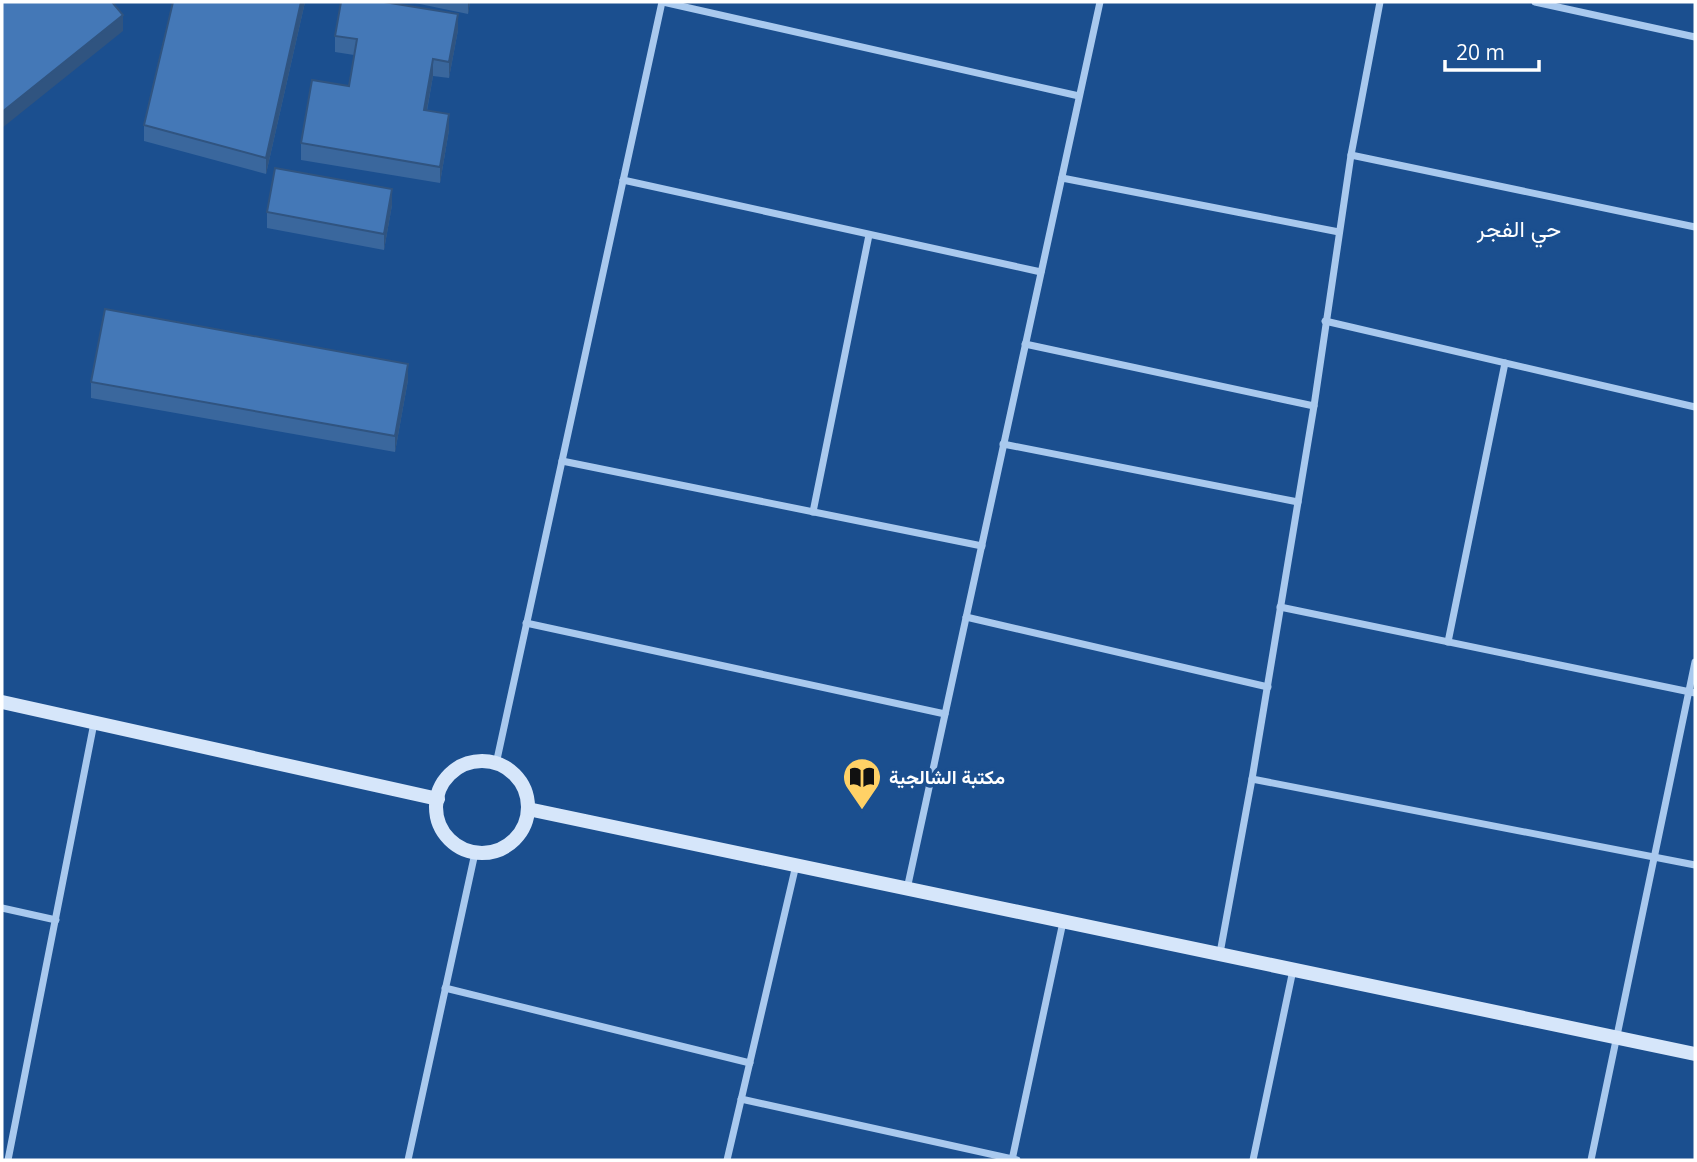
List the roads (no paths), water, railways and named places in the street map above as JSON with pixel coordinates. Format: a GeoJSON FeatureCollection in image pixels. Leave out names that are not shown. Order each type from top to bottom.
{"type":"FeatureCollection","features":[{"type":"Feature","properties":{"kind":"street"},"geometry":{"type":"LineString","coordinates":[[496,764],[663,2],[1079,96]]}},
{"type":"Feature","properties":{"kind":"street"},"geometry":{"type":"LineString","coordinates":[[907,888],[1100,2]]}},
{"type":"Feature","properties":{"kind":"street"},"geometry":{"type":"LineString","coordinates":[[1219,954],[1268,687],[1314,406],[1351,155],[1380,2]]}},
{"type":"Feature","properties":{"kind":"street"},"geometry":{"type":"LineString","coordinates":[[1535,2],[1695,37]]}},
{"type":"Feature","properties":{"kind":"street"},"geometry":{"type":"LineString","coordinates":[[1351,155],[1695,227]]}},
{"type":"Feature","properties":{"kind":"street"},"geometry":{"type":"LineString","coordinates":[[1062,178],[1339,232]]}},
{"type":"Feature","properties":{"kind":"street"},"geometry":{"type":"LineString","coordinates":[[623,180],[1041,272]]}},
{"type":"Feature","properties":{"kind":"street"},"geometry":{"type":"LineString","coordinates":[[813,512],[869,234]]}},
{"type":"Feature","properties":{"kind":"street"},"geometry":{"type":"LineString","coordinates":[[1325,321],[1695,407]]}},
{"type":"Feature","properties":{"kind":"street"},"geometry":{"type":"LineString","coordinates":[[1025,344],[1314,406]]}},
{"type":"Feature","properties":{"kind":"street"},"geometry":{"type":"LineString","coordinates":[[1448,642],[1505,363]]}},
{"type":"Feature","properties":{"kind":"street"},"geometry":{"type":"LineString","coordinates":[[1003,444],[1298,502]]}},
{"type":"Feature","properties":{"kind":"street"},"geometry":{"type":"LineString","coordinates":[[562,461],[982,546]]}},
{"type":"Feature","properties":{"kind":"street"},"geometry":{"type":"LineString","coordinates":[[1280,607],[1692,692]]}},
{"type":"Feature","properties":{"kind":"street"},"geometry":{"type":"LineString","coordinates":[[966,617],[1268,687]]}},
{"type":"Feature","properties":{"kind":"street"},"geometry":{"type":"LineString","coordinates":[[526,623],[945,714]]}},
{"type":"Feature","properties":{"kind":"street"},"geometry":{"type":"LineString","coordinates":[[1591,1160],[1654,857],[1692,692],[1695,662]]}},
{"type":"Feature","properties":{"kind":"street"},"geometry":{"type":"LineString","coordinates":[[2,702],[438,799]]}},
{"type":"Feature","properties":{"kind":"street"},"geometry":{"type":"LineString","coordinates":[[8,1160],[94,723]]}},
{"type":"Feature","properties":{"kind":"street"},"geometry":{"type":"LineString","coordinates":[[479,762],[496,764],[504,766],[517,778],[526,792],[528,809],[521,831],[511,843],[497,851],[475,852],[454,844],[445,833],[437,813],[438,799],[444,783],[462,766],[479,762]]}},
{"type":"Feature","properties":{"kind":"street"},"geometry":{"type":"LineString","coordinates":[[1252,779],[1695,865]]}},
{"type":"Feature","properties":{"kind":"street"},"geometry":{"type":"LineString","coordinates":[[528,809],[1695,1054]]}},
{"type":"Feature","properties":{"kind":"street"},"geometry":{"type":"LineString","coordinates":[[408,1160],[475,852]]}},
{"type":"Feature","properties":{"kind":"street"},"geometry":{"type":"LineString","coordinates":[[727,1160],[796,865]]}},
{"type":"Feature","properties":{"kind":"street"},"geometry":{"type":"LineString","coordinates":[[2,908],[56,920]]}},
{"type":"Feature","properties":{"kind":"street"},"geometry":{"type":"LineString","coordinates":[[741,1099],[1014,1160],[1063,922]]}},
{"type":"Feature","properties":{"kind":"street"},"geometry":{"type":"LineString","coordinates":[[1254,1160],[1293,970]]}},
{"type":"Feature","properties":{"kind":"street"},"geometry":{"type":"LineString","coordinates":[[445,988],[750,1063]]}},
{"type":"Feature","properties":{"kind":"place","name":"مكتبة الشالجية"},"geometry":{"type":"Point","coordinates":[862,811]}},
{"type":"Feature","properties":{"kind":"district","name":"حي الفجر"},"geometry":{"type":"Point","coordinates":[1519,228]}}]}
